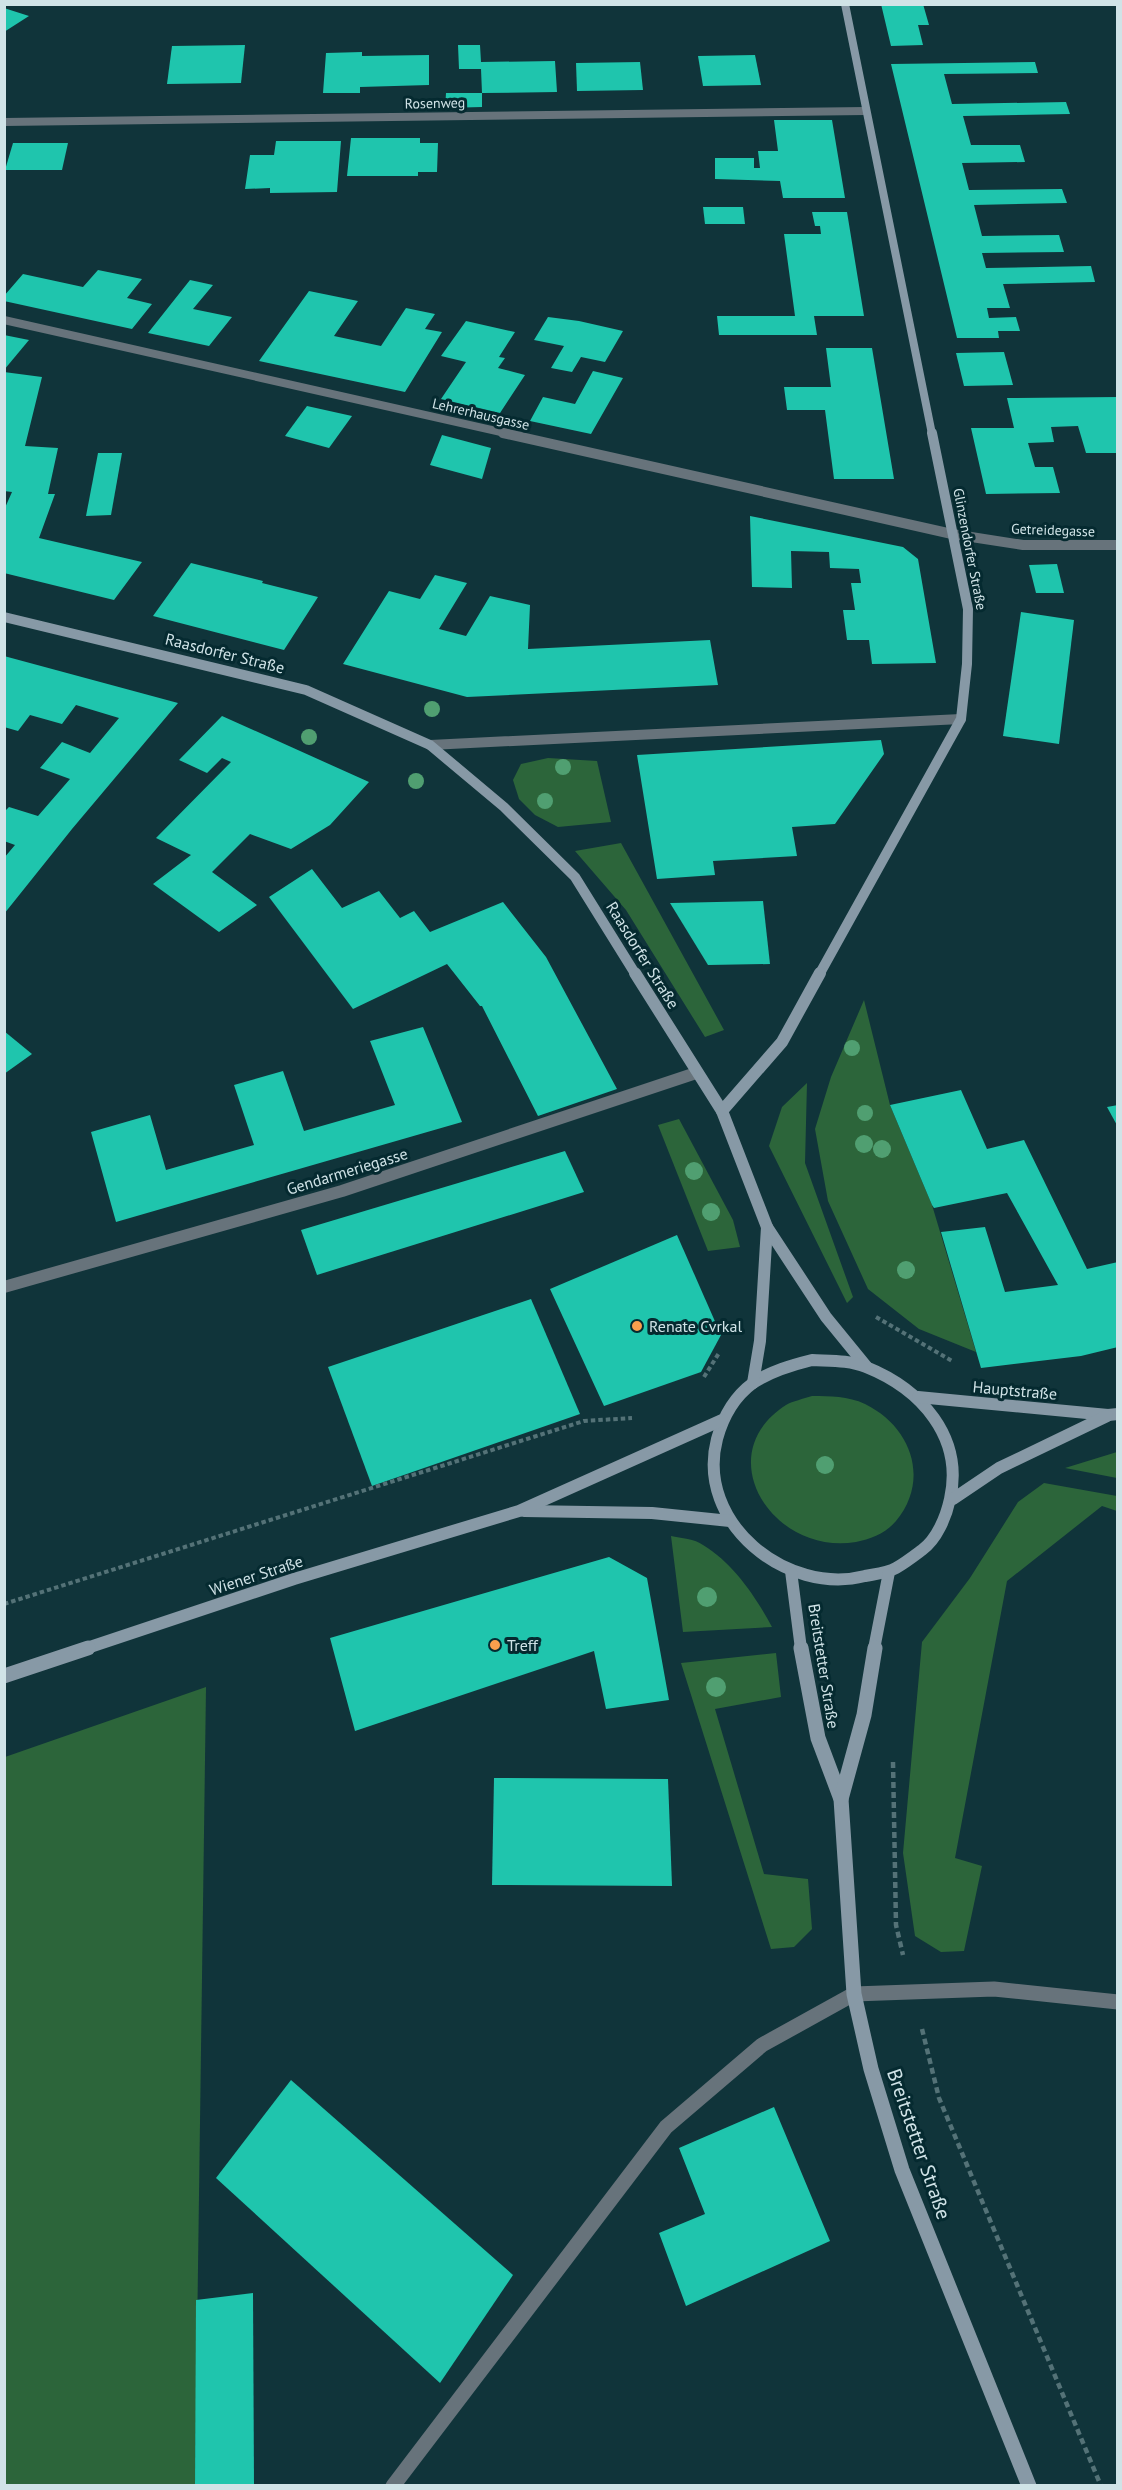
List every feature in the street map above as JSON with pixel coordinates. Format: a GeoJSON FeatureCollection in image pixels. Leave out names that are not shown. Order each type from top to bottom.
{"type":"FeatureCollection","features":[{"type":"Feature","properties":{"kind":"main road","name":"Glinzendorfer Straße"},"geometry":{"type":"LineString","coordinates":[[722,1112],[782,1042],[961,719],[969,650],[968,609],[845,4]]}},
{"type":"Feature","properties":{"kind":"main road","name":"Raasdorfer Straße"},"geometry":{"type":"LineString","coordinates":[[4,617],[306,690],[429,745],[504,807],[575,878],[722,1112],[767,1227],[826,1317],[866,1366]]}},
{"type":"Feature","properties":{"kind":"main road","name":"Raasdorfer Straße"},"geometry":{"type":"LineString","coordinates":[[753,1383],[760,1341],[767,1227]]}},
{"type":"Feature","properties":{"kind":"main road"},"geometry":{"type":"LineString","coordinates":[[812,1360],[839,1361],[866,1366],[885,1374],[918,1397],[936,1418],[948,1442],[955,1470],[953,1499],[945,1522],[931,1543],[913,1560],[889,1572],[840,1581],[815,1578],[791,1571],[767,1558],[746,1541],[730,1521],[719,1498],[713,1474],[714,1446],[722,1420],[735,1399],[753,1383],[771,1372],[812,1360]]}},
{"type":"Feature","properties":{"kind":"main road","name":"Hauptstraße"},"geometry":{"type":"LineString","coordinates":[[918,1397],[1113,1415]]}},
{"type":"Feature","properties":{"kind":"main road","name":"Hauptstraße"},"geometry":{"type":"LineString","coordinates":[[953,1499],[999,1468],[1113,1415]]}},
{"type":"Feature","properties":{"kind":"main road","name":"Wiener Straße"},"geometry":{"type":"LineString","coordinates":[[4,1676],[294,1579],[519,1511],[722,1420]]}},
{"type":"Feature","properties":{"kind":"main road","name":"Wiener Straße"},"geometry":{"type":"LineString","coordinates":[[519,1511],[652,1513],[730,1521]]}},
{"type":"Feature","properties":{"kind":"main road","name":"Breitstetter Straße"},"geometry":{"type":"LineString","coordinates":[[791,1571],[801,1651],[818,1738],[841,1799],[854,1994],[870,2069],[902,2170],[1029,2486]]}},
{"type":"Feature","properties":{"kind":"main road","name":"Breitstetter Straße"},"geometry":{"type":"LineString","coordinates":[[841,1799],[864,1715],[883,1594],[889,1572]]}},
{"type":"Feature","properties":{"kind":"street","name":"Rosenweg"},"geometry":{"type":"LineString","coordinates":[[4,122],[866,111]]}},
{"type":"Feature","properties":{"kind":"street","name":"Lehrerhausgasse"},"geometry":{"type":"LineString","coordinates":[[4,320],[952,534]]}},
{"type":"Feature","properties":{"kind":"street","name":"Getreidegasse"},"geometry":{"type":"LineString","coordinates":[[952,534],[1023,545],[1118,545]]}},
{"type":"Feature","properties":{"kind":"street","name":"Raasdorfer Straße"},"geometry":{"type":"LineString","coordinates":[[429,745],[961,719]]}},
{"type":"Feature","properties":{"kind":"street","name":"Gendarmeriegasse"},"geometry":{"type":"LineString","coordinates":[[4,1287],[342,1191],[696,1073]]}},
{"type":"Feature","properties":{"kind":"street"},"geometry":{"type":"LineString","coordinates":[[393,2486],[666,2127],[762,2045],[854,1994],[994,1989],[1118,2002]]}},
{"type":"Feature","properties":{"kind":"path"},"geometry":{"type":"LineString","coordinates":[[4,1604],[584,1421],[639,1417]]}},
{"type":"Feature","properties":{"kind":"path"},"geometry":{"type":"LineString","coordinates":[[893,1760],[896,1925],[939,2098],[1101,2486]]}},
{"type":"Feature","properties":{"kind":"green space"},"geometry":{"type":"Polygon","coordinates":[[[548,758],[597,761],[611,822],[558,827],[535,815],[519,799],[513,780],[521,764],[548,758]]]}},
{"type":"Feature","properties":{"kind":"green space"},"geometry":{"type":"Polygon","coordinates":[[[621,843],[724,1030],[705,1037],[626,910],[575,851],[621,843]]]}},
{"type":"Feature","properties":{"kind":"green space"},"geometry":{"type":"Polygon","coordinates":[[[864,1000],[890,1105],[932,1205],[976,1352],[919,1329],[868,1289],[828,1201],[815,1129],[831,1077],[864,1000]]]}},
{"type":"Feature","properties":{"kind":"green space"},"geometry":{"type":"Polygon","coordinates":[[[807,1083],[805,1163],[853,1297],[847,1303],[769,1146],[782,1107],[807,1083]]]}},
{"type":"Feature","properties":{"kind":"green space"},"geometry":{"type":"Polygon","coordinates":[[[679,1119],[733,1220],[740,1247],[708,1251],[658,1125],[679,1119]]]}},
{"type":"Feature","properties":{"kind":"green space"},"geometry":{"type":"Polygon","coordinates":[[[812,1396],[832,1396],[859,1401],[881,1414],[904,1440],[911,1456],[914,1472],[912,1489],[896,1521],[878,1535],[856,1542],[826,1542],[799,1534],[777,1518],[761,1498],[752,1474],[752,1449],[763,1426],[786,1405],[812,1396]]]}},
{"type":"Feature","properties":{"kind":"green space"},"geometry":{"type":"Polygon","coordinates":[[[1117,1452],[1117,1478],[1065,1468],[1117,1452]]]}},
{"type":"Feature","properties":{"kind":"green space"},"geometry":{"type":"Polygon","coordinates":[[[1044,1483],[1117,1496],[1117,1511],[1102,1506],[1007,1581],[955,1858],[982,1866],[964,1951],[941,1952],[915,1936],[903,1853],[922,1642],[970,1578],[1018,1502],[1044,1483]]]}},
{"type":"Feature","properties":{"kind":"green space"},"geometry":{"type":"Polygon","coordinates":[[[671,1536],[700,1543],[724,1561],[759,1604],[772,1627],[683,1632],[671,1536]]]}},
{"type":"Feature","properties":{"kind":"green space"},"geometry":{"type":"Polygon","coordinates":[[[776,1653],[781,1697],[715,1709],[764,1874],[808,1879],[812,1929],[794,1947],[771,1949],[681,1663],[776,1653]]]}},
{"type":"Feature","properties":{"kind":"green space"},"geometry":{"type":"Polygon","coordinates":[[[206,1687],[195,2485],[5,2485],[5,1757],[206,1687]]]}},
{"type":"Feature","properties":{"kind":"building"},"geometry":{"type":"Polygon","coordinates":[[[881,4],[923,4],[929,25],[918,25],[923,45],[891,46],[881,4]]]}},
{"type":"Feature","properties":{"kind":"building"},"geometry":{"type":"Polygon","coordinates":[[[4,8],[29,16],[4,32],[4,8]]]}},
{"type":"Feature","properties":{"kind":"building"},"geometry":{"type":"Polygon","coordinates":[[[245,45],[241,83],[167,84],[172,46],[245,45]]]}},
{"type":"Feature","properties":{"kind":"building"},"geometry":{"type":"Polygon","coordinates":[[[458,45],[480,45],[481,62],[555,61],[557,92],[482,93],[481,69],[459,69],[458,45]]]}},
{"type":"Feature","properties":{"kind":"building"},"geometry":{"type":"Polygon","coordinates":[[[362,52],[362,56],[429,55],[429,85],[360,87],[360,93],[323,93],[326,53],[362,52]]]}},
{"type":"Feature","properties":{"kind":"building"},"geometry":{"type":"Polygon","coordinates":[[[755,55],[761,85],[703,86],[698,56],[755,55]]]}},
{"type":"Feature","properties":{"kind":"building"},"geometry":{"type":"Polygon","coordinates":[[[640,62],[643,90],[577,91],[576,63],[640,62]]]}},
{"type":"Feature","properties":{"kind":"building"},"geometry":{"type":"Polygon","coordinates":[[[1035,62],[1038,73],[944,74],[952,104],[1066,102],[1070,114],[963,116],[971,145],[1020,145],[1025,162],[962,163],[969,190],[1062,189],[1067,203],[974,205],[982,236],[1059,235],[1064,252],[982,253],[986,268],[1091,266],[1095,282],[1003,284],[1010,308],[987,308],[989,318],[1016,317],[1020,331],[998,331],[999,338],[957,338],[891,64],[1035,62]]]}},
{"type":"Feature","properties":{"kind":"building"},"geometry":{"type":"Polygon","coordinates":[[[446,93],[482,93],[482,107],[445,108],[446,93]]]}},
{"type":"Feature","properties":{"kind":"building"},"geometry":{"type":"Polygon","coordinates":[[[774,120],[832,120],[845,198],[783,198],[780,181],[715,179],[715,158],[754,158],[754,168],[760,168],[758,151],[778,151],[774,120]]]}},
{"type":"Feature","properties":{"kind":"building"},"geometry":{"type":"Polygon","coordinates":[[[351,138],[420,138],[420,143],[438,143],[437,172],[418,172],[418,176],[347,176],[351,138]]]}},
{"type":"Feature","properties":{"kind":"building"},"geometry":{"type":"Polygon","coordinates":[[[276,141],[341,141],[337,192],[270,193],[270,188],[245,189],[250,155],[274,155],[276,141]]]}},
{"type":"Feature","properties":{"kind":"building"},"geometry":{"type":"Polygon","coordinates":[[[13,143],[68,143],[62,170],[5,170],[13,143]]]}},
{"type":"Feature","properties":{"kind":"building"},"geometry":{"type":"Polygon","coordinates":[[[703,207],[743,207],[745,224],[705,224],[703,207]]]}},
{"type":"Feature","properties":{"kind":"building"},"geometry":{"type":"Polygon","coordinates":[[[812,212],[847,212],[864,316],[814,316],[817,335],[719,335],[717,316],[795,316],[784,234],[821,234],[820,226],[815,226],[812,212]]]}},
{"type":"Feature","properties":{"kind":"building"},"geometry":{"type":"Polygon","coordinates":[[[98,270],[142,279],[127,298],[152,304],[132,329],[4,301],[4,296],[23,274],[83,287],[98,270]]]}},
{"type":"Feature","properties":{"kind":"building"},"geometry":{"type":"Polygon","coordinates":[[[190,280],[213,285],[193,309],[232,317],[209,346],[148,333],[190,280]]]}},
{"type":"Feature","properties":{"kind":"building"},"geometry":{"type":"Polygon","coordinates":[[[309,291],[358,301],[334,336],[381,346],[406,308],[435,314],[425,329],[442,332],[405,392],[259,361],[309,291]]]}},
{"type":"Feature","properties":{"kind":"building"},"geometry":{"type":"Polygon","coordinates":[[[548,317],[623,331],[605,362],[581,357],[572,372],[551,368],[564,346],[534,340],[548,317]]]}},
{"type":"Feature","properties":{"kind":"building"},"geometry":{"type":"Polygon","coordinates":[[[466,321],[515,332],[499,357],[505,358],[498,368],[525,375],[500,413],[441,399],[466,362],[441,356],[466,321]]]}},
{"type":"Feature","properties":{"kind":"building"},"geometry":{"type":"Polygon","coordinates":[[[4,335],[29,340],[4,370],[4,335]]]}},
{"type":"Feature","properties":{"kind":"building"},"geometry":{"type":"Polygon","coordinates":[[[826,348],[872,348],[894,479],[834,479],[825,410],[787,410],[784,387],[831,387],[826,348]]]}},
{"type":"Feature","properties":{"kind":"building"},"geometry":{"type":"Polygon","coordinates":[[[1004,352],[1013,385],[964,386],[956,353],[1004,352]]]}},
{"type":"Feature","properties":{"kind":"building"},"geometry":{"type":"Polygon","coordinates":[[[593,371],[623,378],[591,434],[530,421],[543,397],[575,404],[593,371]]]}},
{"type":"Feature","properties":{"kind":"building"},"geometry":{"type":"Polygon","coordinates":[[[4,372],[42,377],[25,446],[58,448],[48,494],[55,494],[39,538],[142,562],[114,600],[4,573],[4,510],[12,492],[4,491],[4,372]]]}},
{"type":"Feature","properties":{"kind":"building"},"geometry":{"type":"Polygon","coordinates":[[[1118,397],[1118,453],[1086,453],[1078,426],[1051,427],[1054,442],[1028,443],[1035,467],[1053,467],[1060,493],[986,494],[971,428],[1014,428],[1007,398],[1118,397]]]}},
{"type":"Feature","properties":{"kind":"building"},"geometry":{"type":"Polygon","coordinates":[[[307,406],[352,416],[329,448],[285,436],[307,406]]]}},
{"type":"Feature","properties":{"kind":"building"},"geometry":{"type":"Polygon","coordinates":[[[442,435],[491,448],[482,479],[430,465],[442,435]]]}},
{"type":"Feature","properties":{"kind":"building"},"geometry":{"type":"Polygon","coordinates":[[[98,453],[122,453],[111,515],[86,516],[98,453]]]}},
{"type":"Feature","properties":{"kind":"building"},"geometry":{"type":"Polygon","coordinates":[[[750,516],[903,547],[918,559],[936,663],[872,664],[869,640],[847,640],[843,610],[855,610],[851,583],[861,583],[859,569],[830,568],[829,552],[791,551],[792,588],[752,587],[750,516]]]}},
{"type":"Feature","properties":{"kind":"building"},"geometry":{"type":"Polygon","coordinates":[[[191,563],[318,597],[284,650],[153,616],[191,563]]]}},
{"type":"Feature","properties":{"kind":"building"},"geometry":{"type":"Polygon","coordinates":[[[1057,564],[1064,593],[1036,593],[1029,565],[1057,564]]]}},
{"type":"Feature","properties":{"kind":"building"},"geometry":{"type":"Polygon","coordinates":[[[435,575],[467,583],[439,629],[466,636],[490,596],[530,605],[528,649],[710,640],[718,685],[467,697],[343,664],[389,591],[420,599],[435,575]]]}},
{"type":"Feature","properties":{"kind":"building"},"geometry":{"type":"Polygon","coordinates":[[[1021,612],[1074,620],[1059,744],[1003,736],[1021,612]]]}},
{"type":"Feature","properties":{"kind":"building"},"geometry":{"type":"Polygon","coordinates":[[[4,656],[178,703],[4,914],[4,858],[15,845],[4,841],[4,812],[9,807],[38,816],[70,779],[40,768],[62,742],[90,753],[119,718],[76,705],[62,724],[30,715],[18,731],[4,727],[4,656]]]}},
{"type":"Feature","properties":{"kind":"building"},"geometry":{"type":"Polygon","coordinates":[[[222,716],[369,782],[330,825],[291,849],[250,834],[212,872],[257,905],[219,932],[153,884],[191,855],[156,838],[231,762],[222,758],[207,773],[179,760],[222,716]]]}},
{"type":"Feature","properties":{"kind":"building"},"geometry":{"type":"Polygon","coordinates":[[[881,740],[884,754],[835,824],[792,827],[797,856],[713,861],[715,875],[657,879],[637,755],[881,740]]]}},
{"type":"Feature","properties":{"kind":"building"},"geometry":{"type":"Polygon","coordinates":[[[312,869],[342,908],[379,891],[400,918],[414,911],[430,932],[503,902],[546,957],[617,1089],[538,1116],[482,1006],[447,964],[353,1009],[269,897],[312,869]]]}},
{"type":"Feature","properties":{"kind":"building"},"geometry":{"type":"Polygon","coordinates":[[[763,901],[770,964],[708,965],[670,903],[763,901]]]}},
{"type":"Feature","properties":{"kind":"building"},"geometry":{"type":"Polygon","coordinates":[[[423,1027],[462,1122],[116,1222],[91,1132],[150,1115],[166,1170],[254,1145],[234,1085],[283,1071],[304,1131],[395,1105],[370,1041],[423,1027]]]}},
{"type":"Feature","properties":{"kind":"building"},"geometry":{"type":"Polygon","coordinates":[[[4,1031],[32,1054],[4,1074],[4,1031]]]}},
{"type":"Feature","properties":{"kind":"building"},"geometry":{"type":"Polygon","coordinates":[[[961,1090],[987,1149],[1024,1140],[1087,1269],[1118,1262],[1118,1347],[1081,1356],[981,1368],[941,1232],[985,1227],[1005,1292],[1058,1285],[1007,1193],[934,1208],[932,1205],[890,1105],[961,1090]]]}},
{"type":"Feature","properties":{"kind":"building"},"geometry":{"type":"Polygon","coordinates":[[[1118,1105],[1118,1127],[1107,1107],[1118,1105]]]}},
{"type":"Feature","properties":{"kind":"building"},"geometry":{"type":"Polygon","coordinates":[[[565,1151],[584,1192],[317,1275],[301,1230],[565,1151]]]}},
{"type":"Feature","properties":{"kind":"building"},"geometry":{"type":"Polygon","coordinates":[[[677,1235],[721,1335],[701,1372],[604,1406],[550,1289],[677,1235]]]}},
{"type":"Feature","properties":{"kind":"building"},"geometry":{"type":"Polygon","coordinates":[[[531,1299],[580,1414],[372,1486],[328,1367],[531,1299]]]}},
{"type":"Feature","properties":{"kind":"building","name":"Treff"},"geometry":{"type":"Polygon","coordinates":[[[609,1557],[647,1578],[669,1700],[606,1709],[594,1651],[355,1731],[330,1638],[609,1557]]]}},
{"type":"Feature","properties":{"kind":"building"},"geometry":{"type":"Polygon","coordinates":[[[494,1778],[668,1779],[672,1886],[492,1885],[494,1778]]]}},
{"type":"Feature","properties":{"kind":"building"},"geometry":{"type":"Polygon","coordinates":[[[291,2080],[513,2275],[440,2383],[216,2178],[291,2080]]]}},
{"type":"Feature","properties":{"kind":"building"},"geometry":{"type":"Polygon","coordinates":[[[774,2107],[830,2241],[686,2306],[659,2233],[705,2214],[679,2148],[774,2107]]]}},
{"type":"Feature","properties":{"kind":"building"},"geometry":{"type":"Polygon","coordinates":[[[253,2293],[254,2486],[195,2486],[196,2300],[253,2293]]]}},
{"type":"Feature","properties":{"kind":"place","name":"Renate Cvrkal"},"geometry":{"type":"Point","coordinates":[637,1326]}},
{"type":"Feature","properties":{"kind":"place","name":"Treff"},"geometry":{"type":"Point","coordinates":[495,1645]}}]}
